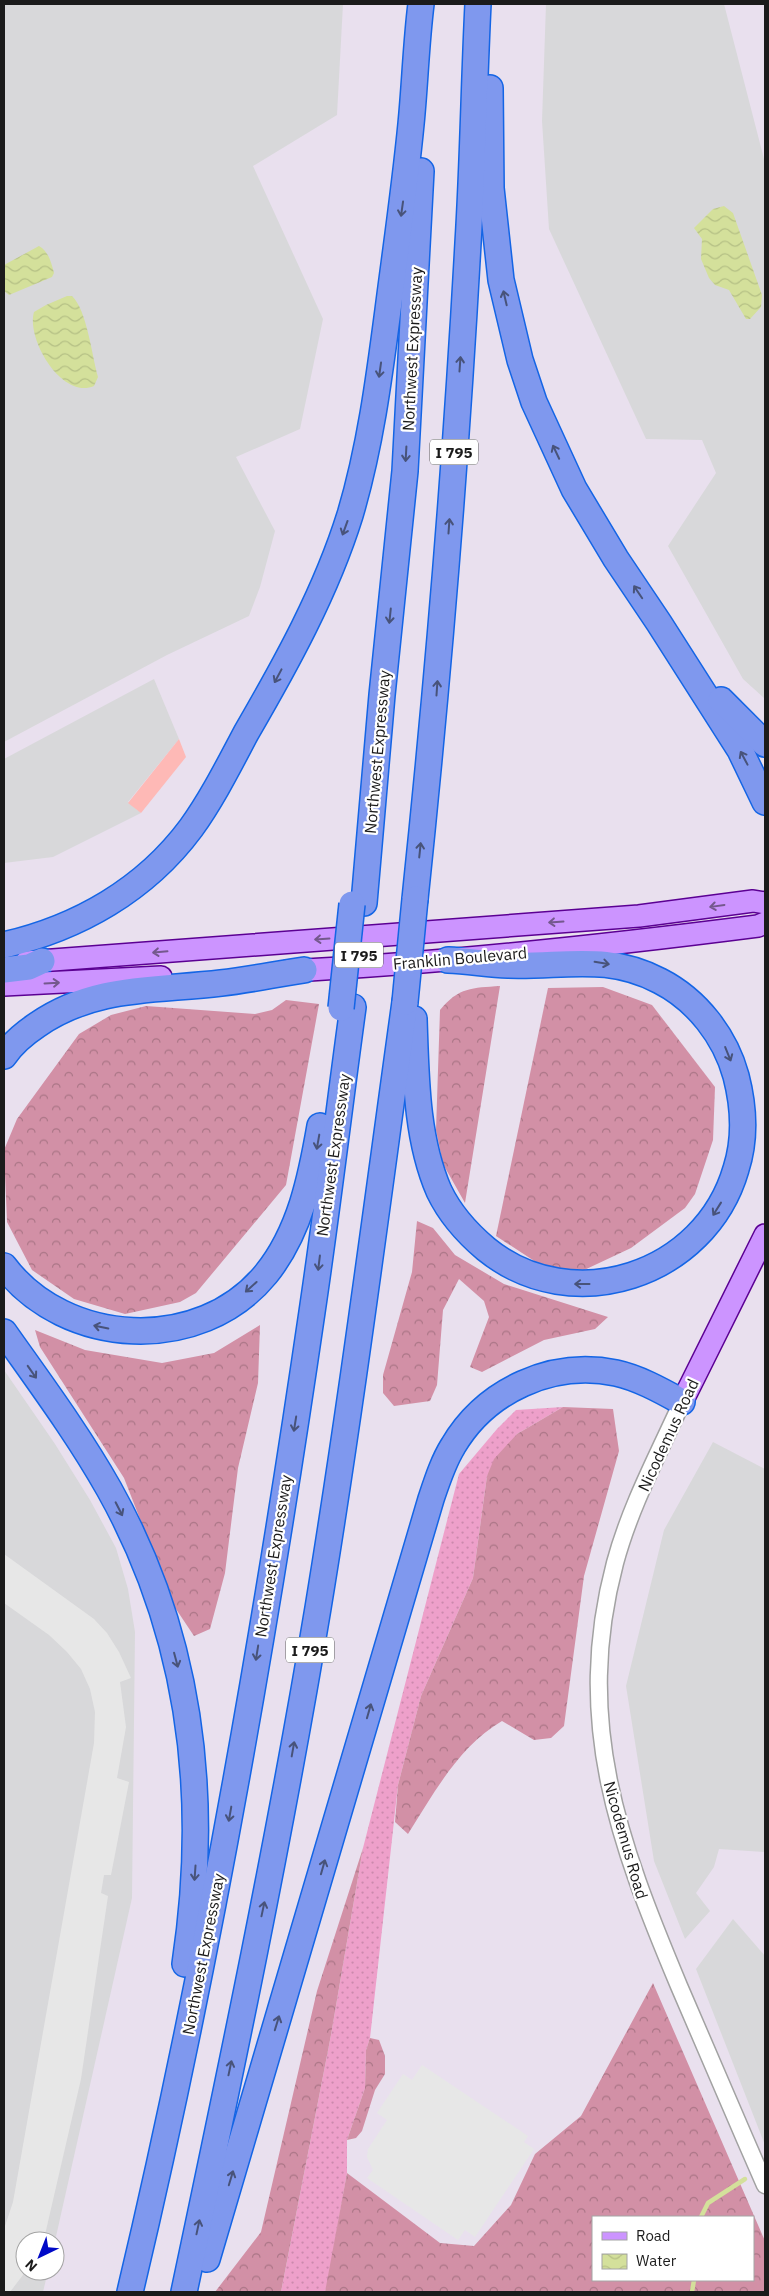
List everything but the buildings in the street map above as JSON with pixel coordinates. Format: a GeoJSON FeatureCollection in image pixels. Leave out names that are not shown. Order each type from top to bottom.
{"type":"FeatureCollection","features":[{"type":"Feature","properties":{"kind":"highway"},"geometry":{"type":"LineString","coordinates":[[4,945],[42,934],[97,911],[123,895],[159,866],[206,806],[270,692],[317,601],[349,518],[363,466],[377,396],[404,192],[421,4]]}},
{"type":"Feature","properties":{"kind":"highway","name":"Northwest Expressway"},"geometry":{"type":"LineString","coordinates":[[130,2292],[180,2072],[239,1765],[313,1310],[405,472],[429,4]]}},
{"type":"Feature","properties":{"kind":"highway","name":"I 795"},"geometry":{"type":"LineString","coordinates":[[184,2292],[266,1896],[316,1620],[409,1002],[411,944],[436,701],[454,456],[468,242],[478,4]]}},
{"type":"Feature","properties":{"kind":"highway"},"geometry":{"type":"LineString","coordinates":[[490,4],[492,198],[501,280],[520,360],[534,402],[574,489],[616,559],[659,622],[740,750],[765,802]]}},
{"type":"Feature","properties":{"kind":"highway"},"geometry":{"type":"LineString","coordinates":[[659,622],[713,691],[735,716],[765,744]]}},
{"type":"Feature","properties":{"kind":"highway"},"geometry":{"type":"LineString","coordinates":[[409,1002],[417,1095],[432,1170],[440,1192],[450,1210],[474,1238],[491,1252],[509,1265],[530,1275],[554,1282],[602,1283],[625,1278],[660,1264],[689,1244],[704,1228],[716,1211],[736,1171],[744,1121],[741,1096],[727,1048],[713,1027],[697,1009],[680,993],[661,981],[619,966],[593,962],[510,965],[448,960]]}},
{"type":"Feature","properties":{"kind":"highway"},"geometry":{"type":"LineString","coordinates":[[4,970],[29,967],[42,961]]}},
{"type":"Feature","properties":{"kind":"highway"},"geometry":{"type":"LineString","coordinates":[[4,1056],[27,1032],[47,1018],[71,1006],[98,996],[138,989],[220,983],[304,970]]}},
{"type":"Feature","properties":{"kind":"highway"},"geometry":{"type":"LineString","coordinates":[[4,1266],[27,1291],[49,1307],[72,1319],[123,1330],[145,1331],[177,1327],[205,1319],[247,1291],[264,1275],[281,1252],[293,1229],[305,1196],[315,1158],[347,1007]]}},
{"type":"Feature","properties":{"kind":"highway"},"geometry":{"type":"LineString","coordinates":[[4,1332],[74,1430],[109,1489],[133,1535],[152,1580],[183,1687],[194,1758],[197,1807],[196,1868],[191,1923],[167,2071],[150,2208]]}},
{"type":"Feature","properties":{"kind":"highway"},"geometry":{"type":"LineString","coordinates":[[197,2292],[431,1499],[452,1447],[463,1430],[489,1403],[526,1382],[546,1375],[571,1370],[617,1373],[646,1384],[682,1402]]}},
{"type":"Feature","properties":{"kind":"main road","name":"Franklin Boulevard"},"geometry":{"type":"LineString","coordinates":[[4,963],[639,916],[753,901],[765,904]]}},
{"type":"Feature","properties":{"kind":"main road","name":"Franklin Boulevard"},"geometry":{"type":"LineString","coordinates":[[4,985],[304,970],[448,960],[680,937],[758,926],[765,923]]}},
{"type":"Feature","properties":{"kind":"main road","name":"Nicodemus Road"},"geometry":{"type":"LineString","coordinates":[[682,1402],[765,1235]]}},
{"type":"Feature","properties":{"kind":"street","name":"Nicodemus Road"},"geometry":{"type":"LineString","coordinates":[[682,1402],[640,1492],[615,1564],[606,1603],[602,1641],[599,1683],[600,1731],[613,1806],[644,1903],[765,2185]]}},
{"type":"Feature","properties":{"kind":"shaded area"},"geometry":{"type":"Polygon","coordinates":[[[4,4],[343,4],[337,115],[253,166],[323,319],[300,429],[236,457],[275,531],[260,587],[249,616],[167,655],[4,742],[4,4]]]}},
{"type":"Feature","properties":{"kind":"shaded area"},"geometry":{"type":"Polygon","coordinates":[[[546,4],[724,4],[765,163],[765,699],[743,679],[668,546],[716,473],[702,440],[646,439],[549,229],[542,121],[546,4]]]}},
{"type":"Feature","properties":{"kind":"shaded area"},"geometry":{"type":"Polygon","coordinates":[[[154,679],[179,739],[128,802],[141,813],[53,857],[4,863],[4,759],[154,679]]]}},
{"type":"Feature","properties":{"kind":"shaded area"},"geometry":{"type":"Polygon","coordinates":[[[179,739],[186,757],[141,813],[128,803],[179,739]]]}},
{"type":"Feature","properties":{"kind":"shaded area"},"geometry":{"type":"Polygon","coordinates":[[[4,1370],[55,1444],[90,1500],[116,1548],[128,1589],[135,1632],[132,1898],[57,2231],[15,2231],[15,2281],[46,2281],[43,2292],[4,2292],[4,1370]]]}},
{"type":"Feature","properties":{"kind":"shaded area"},"geometry":{"type":"Polygon","coordinates":[[[563,1407],[517,1434],[487,1476],[473,1578],[421,1696],[398,1785],[370,2038],[366,2050],[365,2088],[347,2140],[347,2173],[328,2281],[325,2292],[281,2292],[331,2035],[363,1848],[459,1474],[497,1429],[516,1410],[563,1407]]]}},
{"type":"Feature","properties":{"kind":"shaded area"},"geometry":{"type":"Polygon","coordinates":[[[713,1442],[765,1469],[765,1852],[719,1849],[714,1867],[696,1893],[710,1911],[685,1939],[654,1861],[626,1686],[664,1530],[713,1442]]]}},
{"type":"Feature","properties":{"kind":"shaded area"},"geometry":{"type":"Polygon","coordinates":[[[4,1554],[94,1619],[107,1633],[119,1652],[131,1678],[120,1682],[126,1727],[117,1778],[129,1782],[111,1875],[104,1875],[101,1893],[108,1896],[81,2079],[46,2231],[15,2231],[15,2281],[18,2281],[10,2292],[4,2292],[4,2229],[13,2202],[94,1743],[95,1712],[90,1689],[81,1669],[67,1652],[49,1635],[4,1603],[4,1554]]]}},
{"type":"Feature","properties":{"kind":"shaded area"},"geometry":{"type":"Polygon","coordinates":[[[733,1919],[765,1956],[765,2145],[696,1969],[733,1919]]]}},
{"type":"Feature","properties":{"kind":"shaded area"},"geometry":{"type":"Polygon","coordinates":[[[422,2065],[528,2136],[524,2142],[534,2149],[475,2237],[465,2230],[458,2240],[367,2178],[373,2170],[367,2157],[368,2149],[387,2120],[377,2113],[403,2074],[412,2080],[422,2065]]]}},
{"type":"Feature","properties":{"kind":"green space"},"geometry":{"type":"Polygon","coordinates":[[[500,986],[465,1203],[443,1164],[436,1130],[440,1010],[453,997],[467,990],[500,986]]]}},
{"type":"Feature","properties":{"kind":"green space"},"geometry":{"type":"Polygon","coordinates":[[[603,987],[652,1005],[715,1087],[713,1140],[695,1194],[685,1208],[631,1248],[580,1272],[545,1268],[496,1236],[548,988],[603,987]]]}},
{"type":"Feature","properties":{"kind":"green space"},"geometry":{"type":"Polygon","coordinates":[[[286,1000],[319,1004],[286,1185],[196,1293],[180,1302],[125,1314],[74,1299],[32,1270],[7,1222],[4,1150],[17,1119],[79,1034],[111,1015],[146,1006],[255,1014],[272,1010],[286,1000]]]}},
{"type":"Feature","properties":{"kind":"green space"},"geometry":{"type":"Polygon","coordinates":[[[417,1221],[433,1228],[455,1255],[504,1284],[608,1317],[595,1329],[544,1340],[482,1372],[470,1367],[489,1317],[484,1301],[459,1279],[443,1310],[437,1385],[430,1401],[394,1406],[383,1393],[383,1375],[412,1272],[417,1221]]]}},
{"type":"Feature","properties":{"kind":"green space"},"geometry":{"type":"Polygon","coordinates":[[[260,1325],[258,1383],[238,1468],[225,1573],[210,1629],[194,1636],[174,1606],[124,1478],[40,1347],[35,1330],[85,1350],[162,1363],[214,1353],[260,1325]]]}},
{"type":"Feature","properties":{"kind":"green space"},"geometry":{"type":"Polygon","coordinates":[[[563,1407],[613,1409],[619,1451],[584,1576],[564,1726],[551,1738],[534,1740],[502,1721],[487,1731],[460,1757],[408,1834],[395,1822],[398,1785],[421,1696],[473,1578],[487,1476],[494,1459],[517,1434],[563,1407]]]}},
{"type":"Feature","properties":{"kind":"green space"},"geometry":{"type":"Polygon","coordinates":[[[363,1848],[331,2035],[281,2292],[215,2292],[261,2232],[317,1991],[363,1848]]]}},
{"type":"Feature","properties":{"kind":"green space"},"geometry":{"type":"Polygon","coordinates":[[[653,1983],[765,2241],[765,2292],[325,2292],[347,2173],[440,2243],[474,2246],[511,2205],[535,2154],[581,2116],[653,1983]]]}},
{"type":"Feature","properties":{"kind":"green space"},"geometry":{"type":"Polygon","coordinates":[[[370,2038],[379,2040],[385,2056],[385,2074],[375,2090],[362,2131],[356,2138],[347,2140],[365,2088],[366,2050],[370,2038]]]}},
{"type":"Feature","properties":{"kind":"water"},"geometry":{"type":"Polygon","coordinates":[[[724,206],[733,213],[762,295],[761,307],[750,319],[746,319],[729,290],[715,285],[709,278],[701,259],[702,239],[694,228],[713,209],[724,206]]]}},
{"type":"Feature","properties":{"kind":"water"},"geometry":{"type":"Polygon","coordinates":[[[39,246],[49,258],[54,273],[52,277],[9,295],[4,291],[4,265],[39,246]]]}},
{"type":"Feature","properties":{"kind":"water"},"geometry":{"type":"Polygon","coordinates":[[[67,296],[72,296],[77,303],[85,322],[98,377],[94,386],[82,388],[70,384],[59,376],[41,351],[36,337],[33,324],[34,312],[67,296]]]}},
{"type":"Feature","properties":{"kind":"waterway"},"geometry":{"type":"LineString","coordinates":[[702,2216],[708,2203],[745,2179]]}},
{"type":"Feature","properties":{"kind":"waterway"},"geometry":{"type":"LineString","coordinates":[[692,2292],[694,2281]]}}]}
